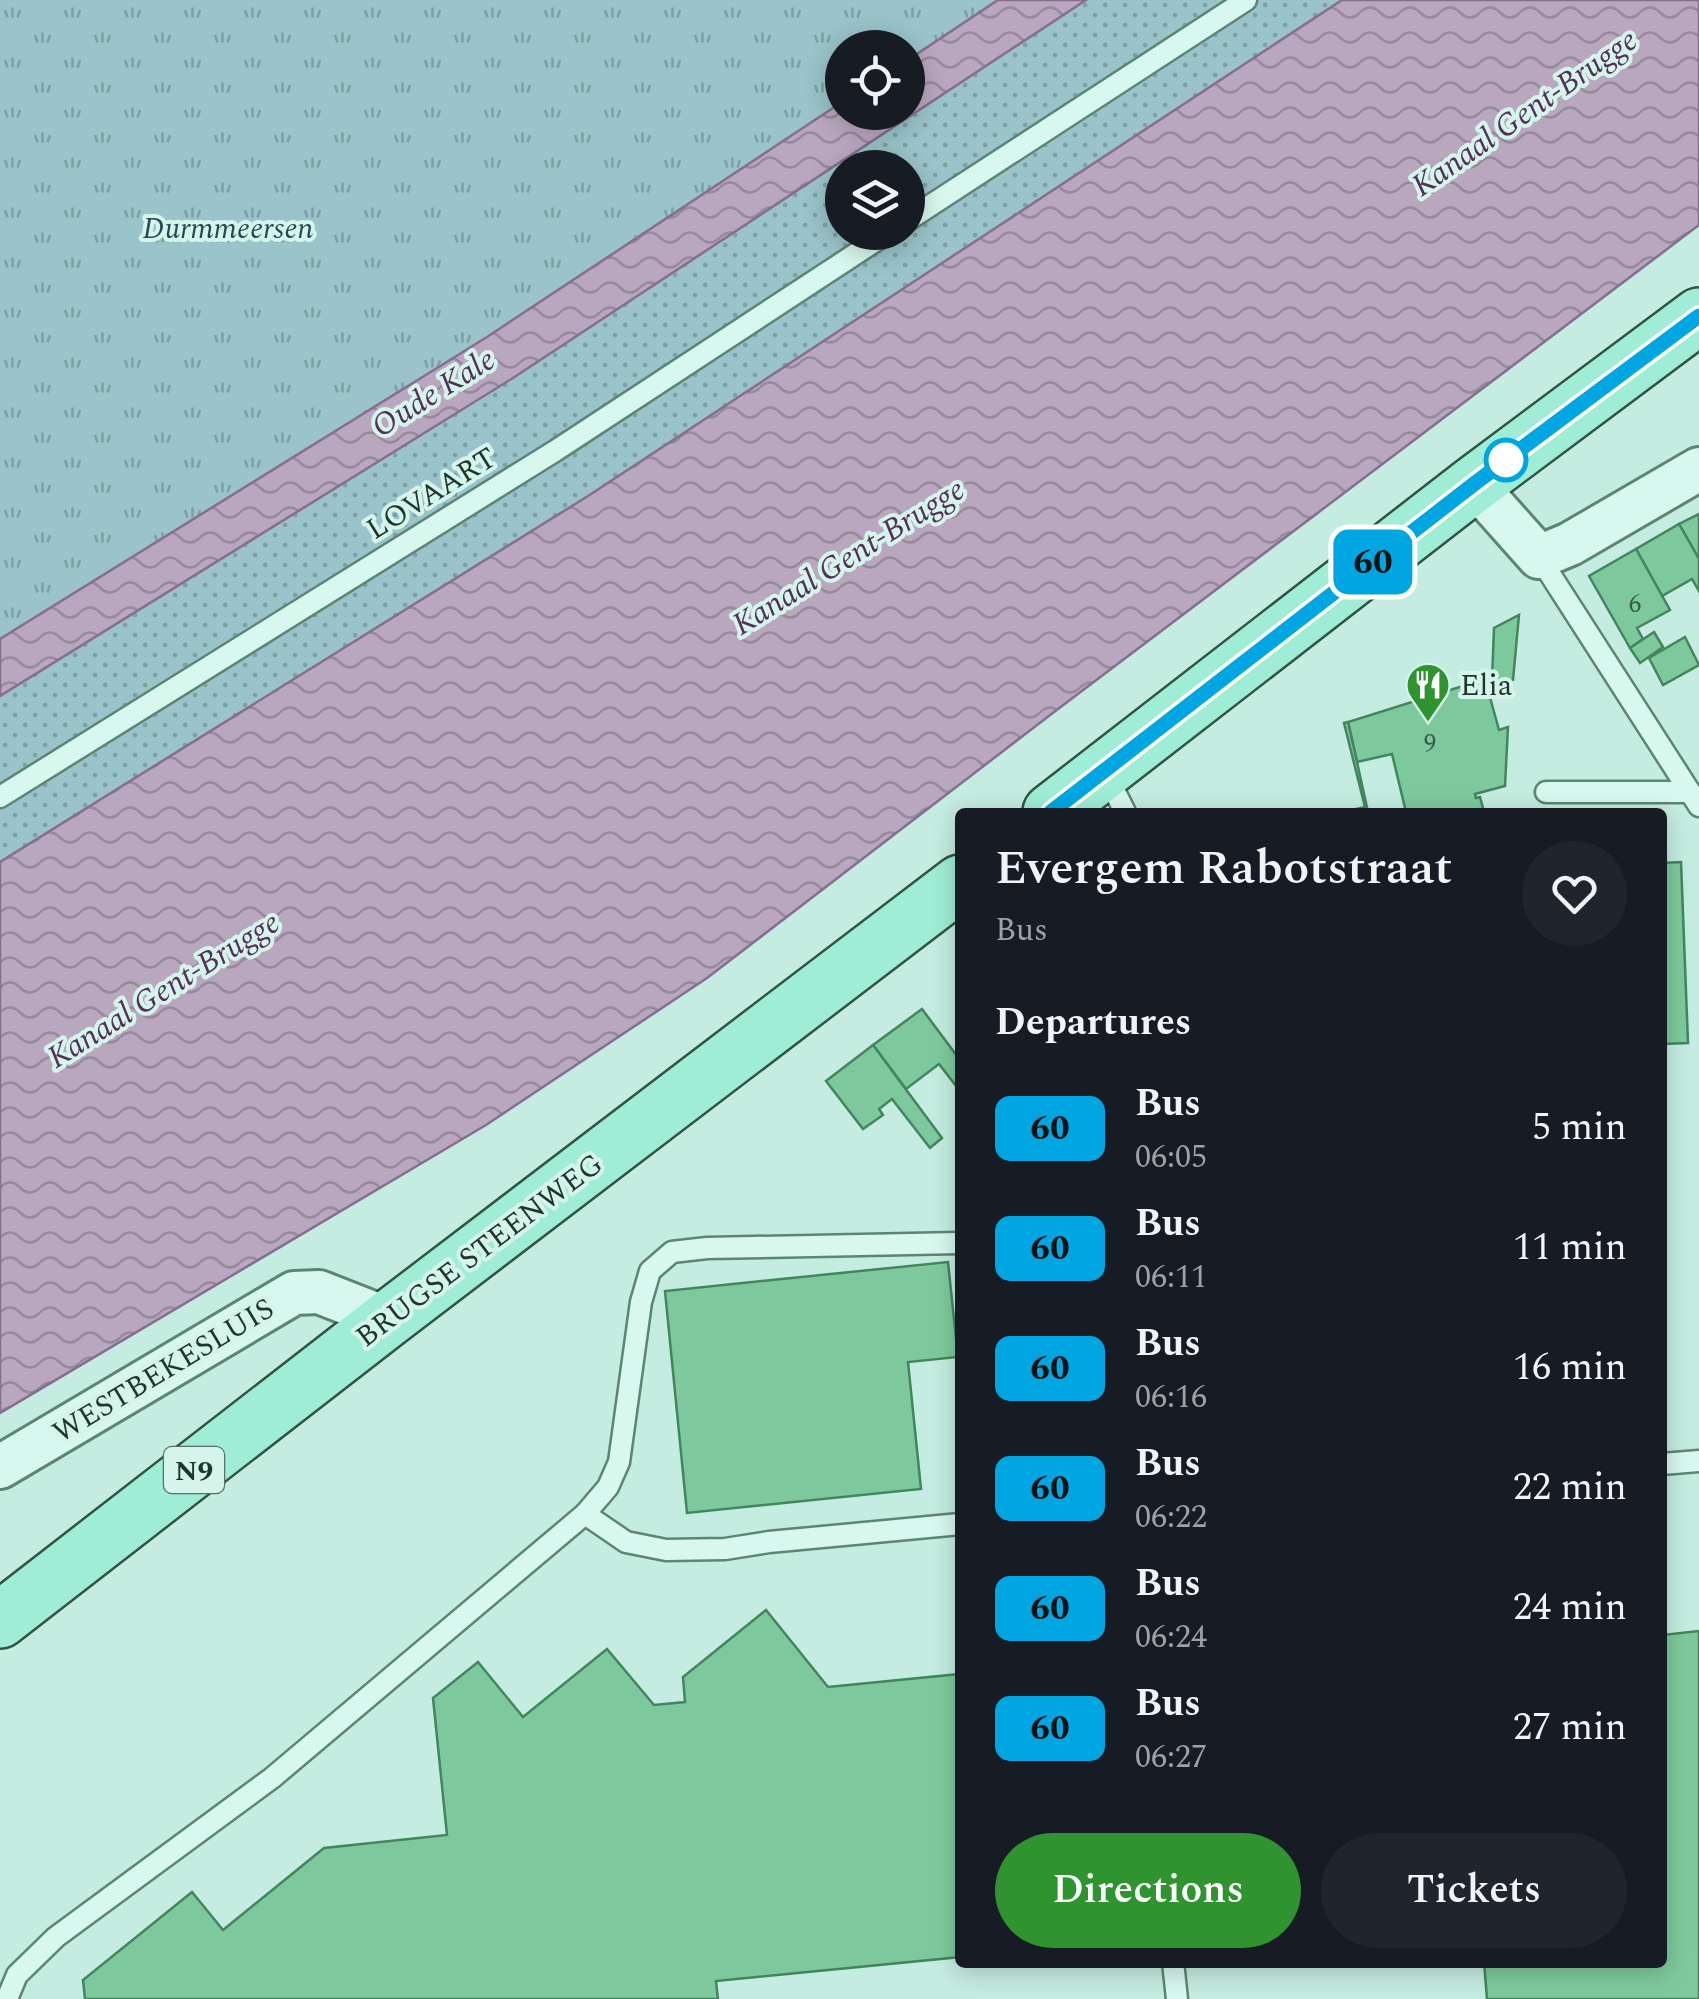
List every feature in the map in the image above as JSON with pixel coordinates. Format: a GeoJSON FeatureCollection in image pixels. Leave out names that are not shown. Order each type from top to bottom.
{"type":"FeatureCollection","features":[{"type":"Feature","properties":{"kind":"main road"},"geometry":{"type":"LineString","coordinates":[[1064,808],[1115,792],[1474,484],[1699,316]]}},
{"type":"Feature","properties":{"kind":"main road","name":"BRUGSE STEENWEG"},"geometry":{"type":"LineString","coordinates":[[0,1620],[388,1319],[955,890]]}},
{"type":"Feature","properties":{"kind":"street"},"geometry":{"type":"LineString","coordinates":[[1474,484],[1539,557],[1570,544],[1699,469]]}},
{"type":"Feature","properties":{"kind":"street","name":"WESTBEKESLUIS"},"geometry":{"type":"LineString","coordinates":[[0,1467],[294,1293],[319,1292],[388,1319]]}},
{"type":"Feature","properties":{"kind":"lane"},"geometry":{"type":"LineString","coordinates":[[925,209],[1246,0]]}},
{"type":"Feature","properties":{"kind":"lane","name":"LOVAART"},"geometry":{"type":"LineString","coordinates":[[0,797],[555,450],[861,250]]}},
{"type":"Feature","properties":{"kind":"lane"},"geometry":{"type":"LineString","coordinates":[[1539,557],[1694,799]]}},
{"type":"Feature","properties":{"kind":"lane"},"geometry":{"type":"LineString","coordinates":[[1546,792],[1694,799]]}},
{"type":"Feature","properties":{"kind":"lane"},"geometry":{"type":"LineString","coordinates":[[7,1999],[18,1976],[56,1937],[272,1778],[585,1514],[608,1487],[619,1462],[641,1302],[650,1271],[672,1252],[955,1243]]}},
{"type":"Feature","properties":{"kind":"lane"},"geometry":{"type":"LineString","coordinates":[[1667,1463],[1699,1460]]}},
{"type":"Feature","properties":{"kind":"lane"},"geometry":{"type":"LineString","coordinates":[[585,1514],[626,1542],[666,1550],[725,1550],[768,1542],[955,1524]]}},
{"type":"Feature","properties":{"kind":"lane"},"geometry":{"type":"LineString","coordinates":[[1174,1968],[1177,1999]]}},
{"type":"Feature","properties":{"kind":"green space","name":"Durmmeersen"},"geometry":{"type":"Polygon","coordinates":[[[0,0],[998,0],[925,49],[925,30],[825,30],[825,113],[487,337],[0,639],[0,0]]]}},
{"type":"Feature","properties":{"kind":"green space"},"geometry":{"type":"Polygon","coordinates":[[[1086,0],[1342,0],[588,496],[0,862],[0,696],[513,378],[825,172],[825,250],[925,250],[925,150],[859,150],[889,130],[925,130],[925,106],[1086,0]]]}},
{"type":"Feature","properties":{"kind":"water"},"geometry":{"type":"Polygon","coordinates":[[[998,0],[1086,0],[925,106],[925,49],[998,0]]]}},
{"type":"Feature","properties":{"kind":"water","name":"Kanaal Gent-Brugge"},"geometry":{"type":"Polygon","coordinates":[[[1342,0],[1699,0],[1699,225],[707,978],[486,1125],[0,1413],[0,862],[588,496],[1342,0]]]}},
{"type":"Feature","properties":{"kind":"water","name":"Oude Kale"},"geometry":{"type":"Polygon","coordinates":[[[825,113],[825,130],[889,130],[859,150],[825,150],[825,172],[513,378],[0,696],[0,639],[487,337],[825,113]]]}},
{"type":"Feature","properties":{"kind":"building"},"geometry":{"type":"Polygon","coordinates":[[[1699,514],[1699,559],[1679,524],[1699,514]]]}},
{"type":"Feature","properties":{"kind":"building"},"geometry":{"type":"Polygon","coordinates":[[[1679,524],[1699,559],[1699,591],[1692,579],[1662,596],[1636,549],[1679,524]]]}},
{"type":"Feature","properties":{"kind":"building"},"geometry":{"type":"Polygon","coordinates":[[[1636,549],[1670,610],[1637,628],[1643,639],[1630,648],[1589,576],[1636,549]]]}},
{"type":"Feature","properties":{"kind":"building"},"geometry":{"type":"Polygon","coordinates":[[[1519,615],[1513,680],[1492,680],[1494,628],[1519,615]]]}},
{"type":"Feature","properties":{"kind":"building"},"geometry":{"type":"Polygon","coordinates":[[[1654,632],[1663,647],[1640,663],[1630,648],[1654,632]]]}},
{"type":"Feature","properties":{"kind":"building"},"geometry":{"type":"Polygon","coordinates":[[[1685,637],[1699,665],[1663,685],[1649,658],[1685,637]]]}},
{"type":"Feature","properties":{"kind":"building"},"geometry":{"type":"Polygon","coordinates":[[[1485,679],[1499,730],[1508,727],[1505,786],[1475,794],[1483,808],[1405,808],[1392,754],[1357,762],[1348,722],[1485,679]]]}},
{"type":"Feature","properties":{"kind":"building"},"geometry":{"type":"Polygon","coordinates":[[[1348,722],[1367,808],[1361,808],[1365,807],[1344,723],[1348,722]]]}},
{"type":"Feature","properties":{"kind":"building"},"geometry":{"type":"Polygon","coordinates":[[[1681,862],[1688,1043],[1667,1044],[1667,863],[1681,862]]]}},
{"type":"Feature","properties":{"kind":"building"},"geometry":{"type":"Polygon","coordinates":[[[922,1009],[955,1053],[955,1085],[939,1064],[906,1089],[873,1045],[922,1009]]]}},
{"type":"Feature","properties":{"kind":"building"},"geometry":{"type":"Polygon","coordinates":[[[873,1045],[942,1138],[930,1148],[892,1099],[879,1109],[883,1115],[863,1129],[826,1081],[873,1045]]]}},
{"type":"Feature","properties":{"kind":"building"},"geometry":{"type":"Polygon","coordinates":[[[948,1262],[955,1357],[908,1362],[921,1489],[687,1513],[665,1291],[948,1262]]]}},
{"type":"Feature","properties":{"kind":"building"},"geometry":{"type":"Polygon","coordinates":[[[766,1610],[828,1687],[955,1674],[955,1957],[716,1981],[718,1999],[85,1999],[83,1980],[192,1892],[223,1930],[324,1848],[447,1835],[433,1698],[478,1662],[523,1717],[607,1649],[654,1705],[685,1702],[683,1677],[766,1610]]]}},
{"type":"Feature","properties":{"kind":"building"},"geometry":{"type":"Polygon","coordinates":[[[1699,1631],[1699,1999],[1487,1999],[1484,1968],[1667,1968],[1667,1634],[1699,1631]]]}},
{"type":"Feature","properties":{"kind":"bus line","name":"60"},"geometry":{"type":"LineString","coordinates":[[1056,808],[1474,484],[1699,316]]}},
{"type":"Feature","properties":{"kind":"place","name":"Elia"},"geometry":{"type":"Point","coordinates":[1428,723]}}]}
